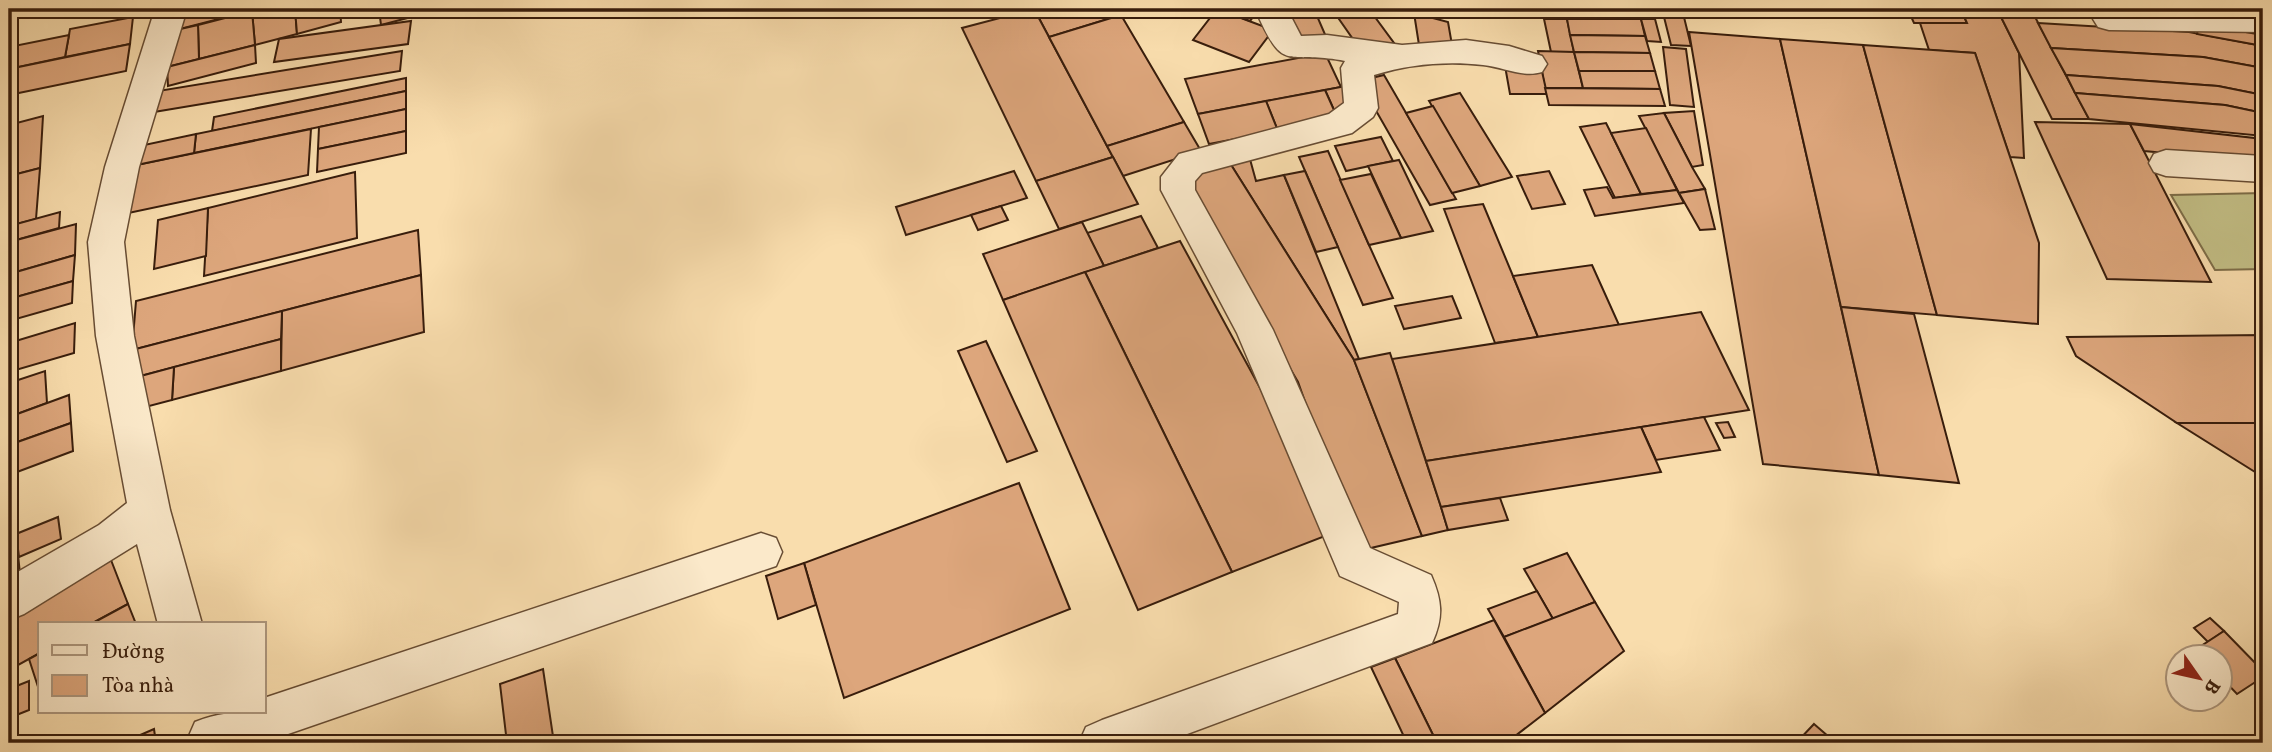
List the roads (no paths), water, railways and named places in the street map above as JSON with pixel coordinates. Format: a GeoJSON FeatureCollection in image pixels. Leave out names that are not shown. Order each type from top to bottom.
{"type":"FeatureCollection","features":[{"type":"Feature","properties":{"kind":"street"},"geometry":{"type":"LineString","coordinates":[[172,9],[122,167],[106,243],[115,336],[149,510],[179,622]]}},
{"type":"Feature","properties":{"kind":"street"},"geometry":{"type":"LineString","coordinates":[[1271,9],[1285,40],[1293,48],[1327,46],[1370,54],[1388,52],[1400,56]]}},
{"type":"Feature","properties":{"kind":"street"},"geometry":{"type":"LineString","coordinates":[[2109,19],[2263,22]]}},
{"type":"Feature","properties":{"kind":"street"},"geometry":{"type":"LineString","coordinates":[[1102,743],[1417,628],[1421,604],[1416,589],[1355,562],[1254,330],[1178,190],[1178,177],[1191,163],[1340,124],[1361,108],[1357,68],[1400,56],[1496,52],[1531,64]]}},
{"type":"Feature","properties":{"kind":"street"},"geometry":{"type":"LineString","coordinates":[[2166,163],[2263,169]]}},
{"type":"Feature","properties":{"kind":"street"},"geometry":{"type":"LineString","coordinates":[[9,600],[114,538],[149,510]]}},
{"type":"Feature","properties":{"kind":"street"},"geometry":{"type":"LineString","coordinates":[[266,713],[761,552]]}},
{"type":"Feature","properties":{"kind":"street"},"geometry":{"type":"LineString","coordinates":[[209,731],[261,714]]}}]}
